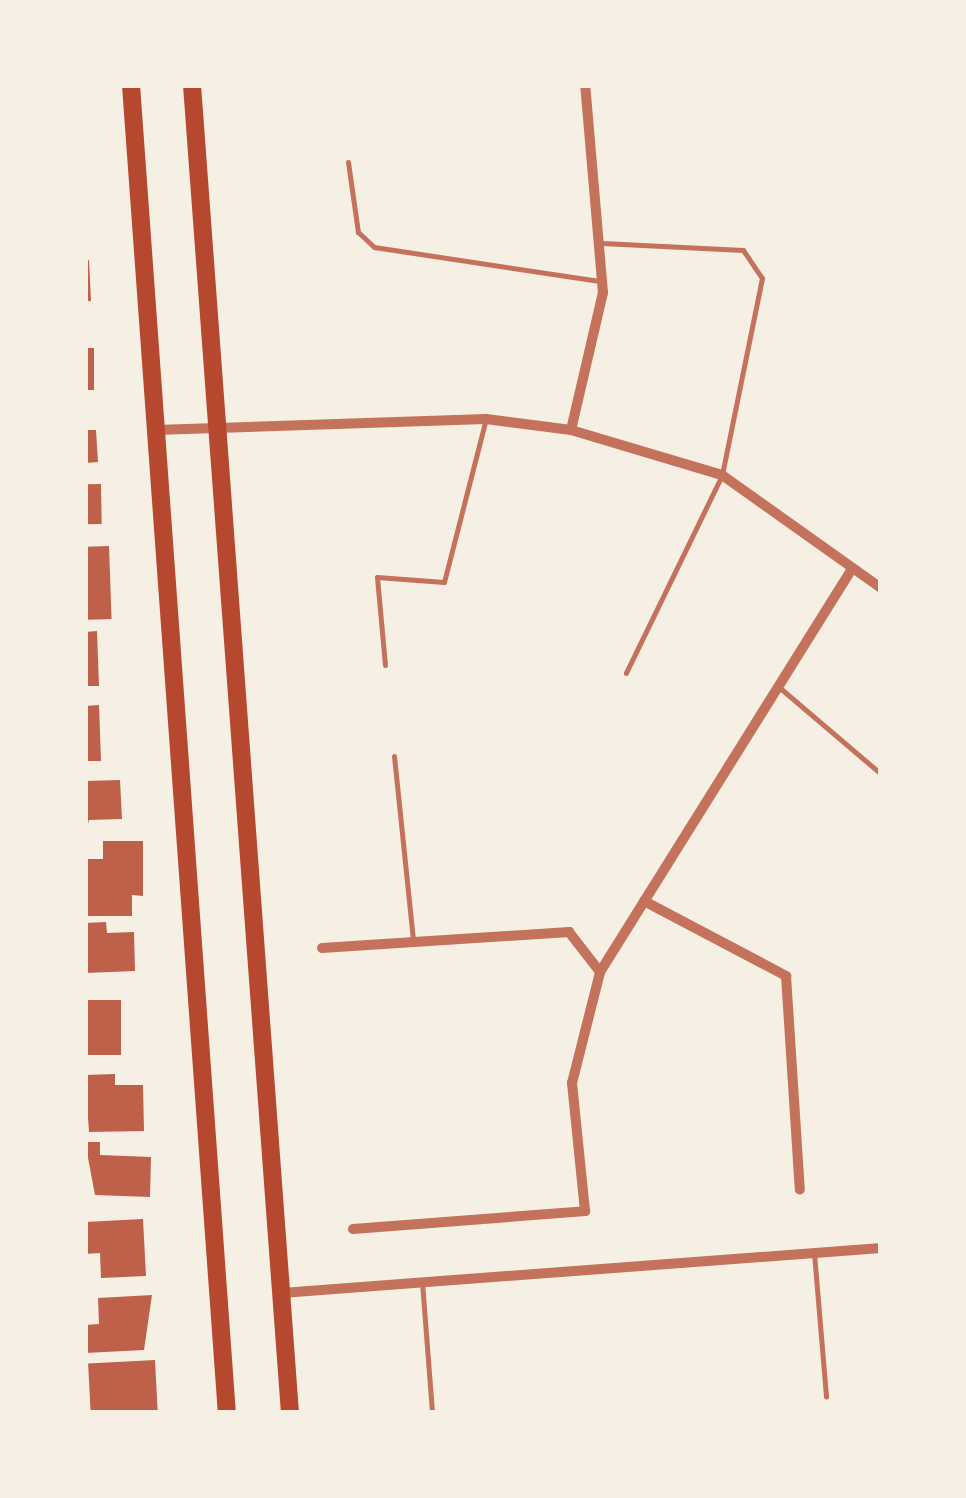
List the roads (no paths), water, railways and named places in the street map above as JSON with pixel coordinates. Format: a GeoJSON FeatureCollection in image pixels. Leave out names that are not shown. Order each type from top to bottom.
{"type":"FeatureCollection","features":[{"type":"Feature","properties":{"kind":"main road"},"geometry":{"type":"LineString","coordinates":[[131,85],[227,1413]]}},
{"type":"Feature","properties":{"kind":"main road"},"geometry":{"type":"LineString","coordinates":[[192,85],[290,1413]]}},
{"type":"Feature","properties":{"kind":"street"},"geometry":{"type":"LineString","coordinates":[[571,430],[602,281],[585,85]]}},
{"type":"Feature","properties":{"kind":"street"},"geometry":{"type":"LineString","coordinates":[[154,430],[486,419],[571,430],[722,476],[881,588]]}},
{"type":"Feature","properties":{"kind":"street"},"geometry":{"type":"LineString","coordinates":[[353,1228],[584,1210],[572,1083],[600,972],[852,568]]}},
{"type":"Feature","properties":{"kind":"street"},"geometry":{"type":"LineString","coordinates":[[644,901],[786,976],[800,1190]]}},
{"type":"Feature","properties":{"kind":"street"},"geometry":{"type":"LineString","coordinates":[[322,948],[413,939],[569,932],[600,972]]}},
{"type":"Feature","properties":{"kind":"street"},"geometry":{"type":"LineString","coordinates":[[282,1294],[881,1248]]}},
{"type":"Feature","properties":{"kind":"lane"},"geometry":{"type":"LineString","coordinates":[[348,162],[358,232],[374,247],[602,281]]}},
{"type":"Feature","properties":{"kind":"lane"},"geometry":{"type":"LineString","coordinates":[[598,242],[744,250],[758,261],[722,476],[626,673]]}},
{"type":"Feature","properties":{"kind":"lane"},"geometry":{"type":"LineString","coordinates":[[384,665],[377,577],[444,582],[486,419]]}},
{"type":"Feature","properties":{"kind":"lane"},"geometry":{"type":"LineString","coordinates":[[778,686],[881,774]]}},
{"type":"Feature","properties":{"kind":"lane"},"geometry":{"type":"LineString","coordinates":[[394,756],[413,939]]}},
{"type":"Feature","properties":{"kind":"lane"},"geometry":{"type":"LineString","coordinates":[[814,1253],[826,1397]]}},
{"type":"Feature","properties":{"kind":"lane"},"geometry":{"type":"LineString","coordinates":[[422,1282],[432,1413]]}}]}
